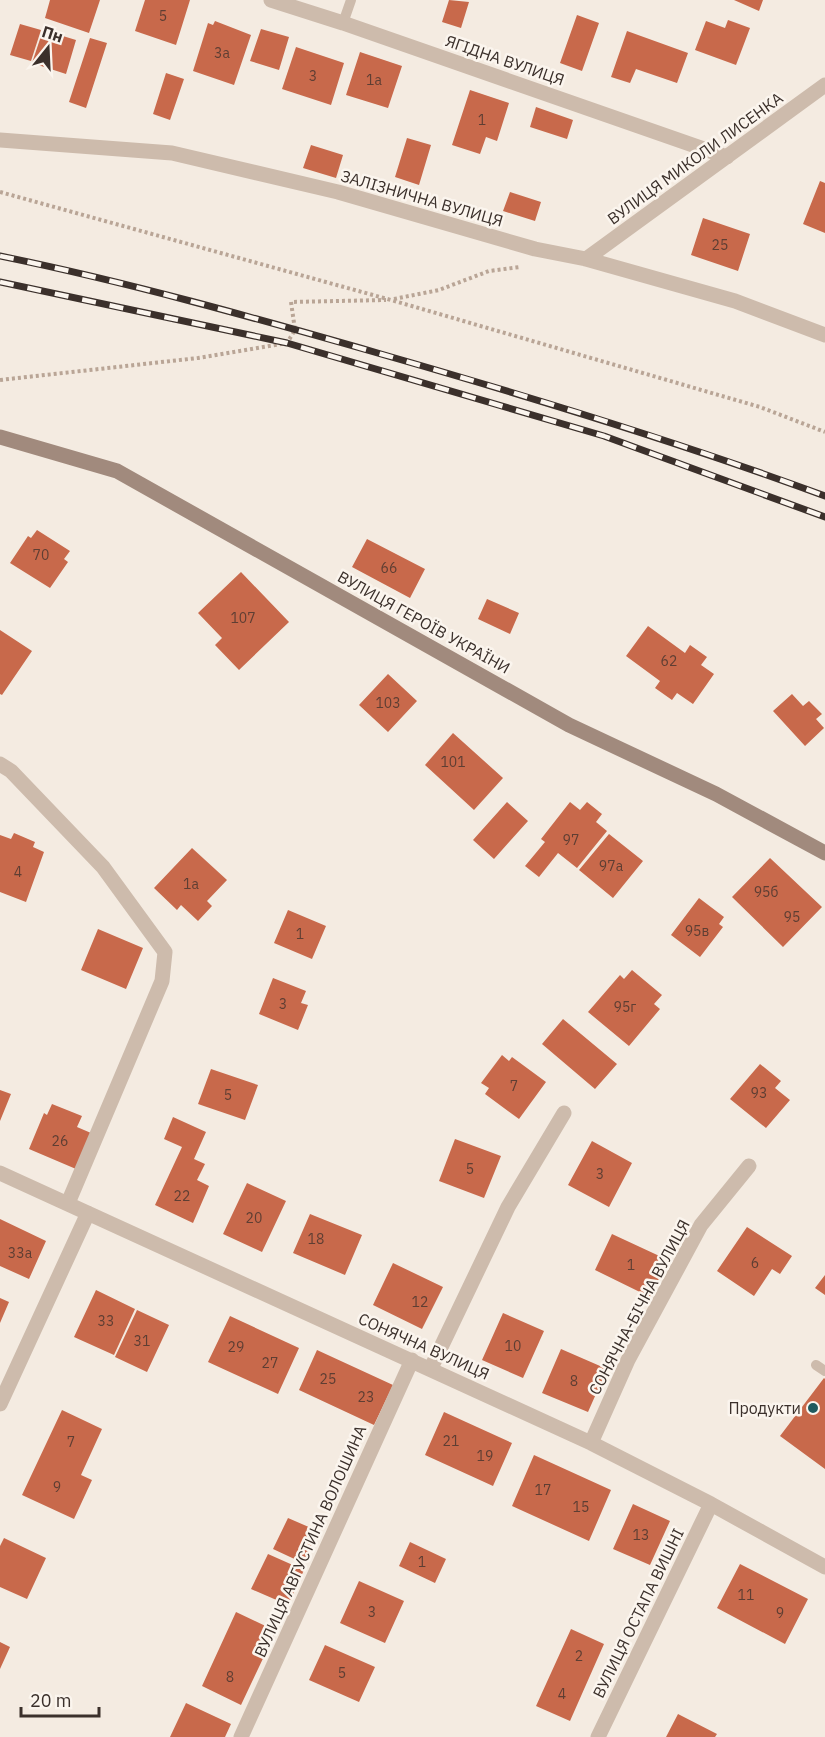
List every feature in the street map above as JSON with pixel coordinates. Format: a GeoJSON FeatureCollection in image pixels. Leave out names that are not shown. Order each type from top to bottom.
{"type":"FeatureCollection","features":[{"type":"Feature","properties":{"kind":"street","name":"ЯГІДНА ВУЛИЦЯ"},"geometry":{"type":"LineString","coordinates":[[271,0],[727,157]]}},
{"type":"Feature","properties":{"kind":"street","name":"ВУЛИЦЯ МИКОЛИ ЛИСЕНКА"},"geometry":{"type":"LineString","coordinates":[[586,259],[825,86]]}},
{"type":"Feature","properties":{"kind":"street","name":"ЗАЛІЗНИЧНА ВУЛИЦЯ"},"geometry":{"type":"LineString","coordinates":[[0,140],[172,153],[338,192],[535,249],[586,259],[735,301],[825,335]]}},
{"type":"Feature","properties":{"kind":"street","name":"ВУЛИЦЯ ГЕРОЇВ УКРАЇНИ"},"geometry":{"type":"LineString","coordinates":[[0,437],[117,471],[569,724],[716,794],[825,853]]}},
{"type":"Feature","properties":{"kind":"street"},"geometry":{"type":"LineString","coordinates":[[0,764],[11,771],[103,867],[165,952],[162,981],[68,1203]]}},
{"type":"Feature","properties":{"kind":"street"},"geometry":{"type":"LineString","coordinates":[[430,1368],[508,1207],[564,1113]]}},
{"type":"Feature","properties":{"kind":"street","name":"СОНЯЧНА-БІЧНА ВУЛИЦЯ"},"geometry":{"type":"LineString","coordinates":[[591,1443],[628,1360],[701,1225],[749,1166]]}},
{"type":"Feature","properties":{"kind":"street","name":"СОНЯЧНА ВУЛИЦЯ"},"geometry":{"type":"LineString","coordinates":[[0,1173],[591,1443],[823,1562]]}},
{"type":"Feature","properties":{"kind":"street"},"geometry":{"type":"LineString","coordinates":[[0,1404],[88,1213]]}},
{"type":"Feature","properties":{"kind":"street","name":"ВУЛИЦЯ АВГУСТИНА ВОЛОШИНА"},"geometry":{"type":"LineString","coordinates":[[241,1737],[412,1360]]}},
{"type":"Feature","properties":{"kind":"street","name":"ВУЛИЦЯ ОСТАПА ВИШНІ"},"geometry":{"type":"LineString","coordinates":[[598,1737],[711,1504]]}},
{"type":"Feature","properties":{"kind":"lane"},"geometry":{"type":"LineString","coordinates":[[343,23],[351,0]]}},
{"type":"Feature","properties":{"kind":"path"},"geometry":{"type":"LineString","coordinates":[[0,192],[391,300],[760,407],[825,432]]}},
{"type":"Feature","properties":{"kind":"path"},"geometry":{"type":"LineString","coordinates":[[0,380],[198,358],[287,343],[295,330],[291,302],[391,300],[439,290],[489,271],[522,267]]}},
{"type":"Feature","properties":{"kind":"building"},"geometry":{"type":"Polygon","coordinates":[[[50,0],[100,0],[89,33],[45,18],[50,0]]]}},
{"type":"Feature","properties":{"kind":"building"},"geometry":{"type":"Polygon","coordinates":[[[145,0],[190,0],[176,45],[135,31],[145,0]]]}},
{"type":"Feature","properties":{"kind":"building"},"geometry":{"type":"Polygon","coordinates":[[[449,0],[469,2],[461,28],[442,22],[449,0]]]}},
{"type":"Feature","properties":{"kind":"building"},"geometry":{"type":"Polygon","coordinates":[[[734,0],[763,0],[759,11],[734,0]]]}},
{"type":"Feature","properties":{"kind":"building"},"geometry":{"type":"Polygon","coordinates":[[[577,15],[599,23],[582,71],[560,63],[577,15]]]}},
{"type":"Feature","properties":{"kind":"building"},"geometry":{"type":"Polygon","coordinates":[[[728,20],[750,28],[736,65],[695,50],[706,21],[725,28],[728,20]]]}},
{"type":"Feature","properties":{"kind":"building"},"geometry":{"type":"Polygon","coordinates":[[[215,21],[251,35],[234,85],[193,71],[208,23],[213,25],[215,21]]]}},
{"type":"Feature","properties":{"kind":"building"},"geometry":{"type":"Polygon","coordinates":[[[20,24],[41,30],[31,61],[10,55],[20,24]]]}},
{"type":"Feature","properties":{"kind":"building"},"geometry":{"type":"Polygon","coordinates":[[[261,29],[289,37],[279,70],[250,61],[261,29]]]}},
{"type":"Feature","properties":{"kind":"building"},"geometry":{"type":"Polygon","coordinates":[[[43,30],[76,40],[66,74],[32,63],[43,30]]]}},
{"type":"Feature","properties":{"kind":"building"},"geometry":{"type":"Polygon","coordinates":[[[627,31],[688,53],[677,83],[636,69],[630,83],[611,77],[627,31]]]}},
{"type":"Feature","properties":{"kind":"building"},"geometry":{"type":"Polygon","coordinates":[[[90,38],[107,43],[86,108],[69,102],[90,38]]]}},
{"type":"Feature","properties":{"kind":"building"},"geometry":{"type":"Polygon","coordinates":[[[296,47],[344,63],[331,105],[282,89],[296,47]]]}},
{"type":"Feature","properties":{"kind":"building"},"geometry":{"type":"Polygon","coordinates":[[[360,52],[402,66],[388,108],[346,95],[360,52]]]}},
{"type":"Feature","properties":{"kind":"building"},"geometry":{"type":"Polygon","coordinates":[[[166,73],[184,79],[170,120],[153,114],[166,73]]]}},
{"type":"Feature","properties":{"kind":"building"},"geometry":{"type":"Polygon","coordinates":[[[470,90],[509,103],[497,141],[486,137],[480,154],[452,145],[470,90]]]}},
{"type":"Feature","properties":{"kind":"building"},"geometry":{"type":"Polygon","coordinates":[[[536,107],[573,120],[567,139],[530,127],[536,107]]]}},
{"type":"Feature","properties":{"kind":"building"},"geometry":{"type":"Polygon","coordinates":[[[407,138],[431,145],[419,185],[395,177],[407,138]]]}},
{"type":"Feature","properties":{"kind":"building"},"geometry":{"type":"Polygon","coordinates":[[[311,145],[343,155],[336,178],[303,168],[311,145]]]}},
{"type":"Feature","properties":{"kind":"building"},"geometry":{"type":"Polygon","coordinates":[[[820,181],[825,183],[825,233],[803,224],[820,181]]]}},
{"type":"Feature","properties":{"kind":"building"},"geometry":{"type":"Polygon","coordinates":[[[510,192],[541,202],[535,221],[503,211],[510,192]]]}},
{"type":"Feature","properties":{"kind":"building"},"geometry":{"type":"Polygon","coordinates":[[[703,218],[750,234],[738,271],[691,255],[703,218]]]}},
{"type":"Feature","properties":{"kind":"building"},"geometry":{"type":"Polygon","coordinates":[[[37,530],[70,551],[64,559],[68,562],[50,588],[10,563],[28,536],[31,538],[37,530]]]}},
{"type":"Feature","properties":{"kind":"building"},"geometry":{"type":"Polygon","coordinates":[[[367,539],[425,569],[410,598],[352,567],[367,539]]]}},
{"type":"Feature","properties":{"kind":"building"},"geometry":{"type":"Polygon","coordinates":[[[241,572],[289,622],[239,670],[215,645],[222,638],[198,613],[241,572]]]}},
{"type":"Feature","properties":{"kind":"building"},"geometry":{"type":"Polygon","coordinates":[[[487,599],[519,613],[510,634],[478,619],[487,599]]]}},
{"type":"Feature","properties":{"kind":"building"},"geometry":{"type":"Polygon","coordinates":[[[648,626],[685,653],[690,645],[707,657],[701,665],[714,674],[693,704],[677,693],[672,700],[655,688],[660,681],[626,656],[648,626]]]}},
{"type":"Feature","properties":{"kind":"building"},"geometry":{"type":"Polygon","coordinates":[[[0,630],[32,651],[2,695],[0,694],[0,630]]]}},
{"type":"Feature","properties":{"kind":"building"},"geometry":{"type":"Polygon","coordinates":[[[388,674],[417,701],[388,732],[359,705],[388,674]]]}},
{"type":"Feature","properties":{"kind":"building"},"geometry":{"type":"Polygon","coordinates":[[[792,694],[803,706],[809,701],[822,714],[816,719],[824,728],[805,746],[773,711],[792,694]]]}},
{"type":"Feature","properties":{"kind":"building"},"geometry":{"type":"Polygon","coordinates":[[[453,733],[503,778],[474,810],[425,765],[453,733]]]}},
{"type":"Feature","properties":{"kind":"building"},"geometry":{"type":"Polygon","coordinates":[[[507,802],[528,821],[494,859],[473,840],[507,802]]]}},
{"type":"Feature","properties":{"kind":"building"},"geometry":{"type":"Polygon","coordinates":[[[570,802],[580,810],[587,802],[602,814],[596,822],[607,831],[577,868],[558,853],[539,877],[525,866],[545,842],[541,839],[570,802]]]}},
{"type":"Feature","properties":{"kind":"building"},"geometry":{"type":"Polygon","coordinates":[[[14,833],[35,842],[33,847],[44,852],[26,902],[0,892],[0,835],[11,839],[14,833]]]}},
{"type":"Feature","properties":{"kind":"building"},"geometry":{"type":"Polygon","coordinates":[[[609,834],[643,861],[613,898],[579,870],[609,834]]]}},
{"type":"Feature","properties":{"kind":"building"},"geometry":{"type":"Polygon","coordinates":[[[192,848],[227,880],[207,901],[212,906],[198,921],[181,905],[177,910],[154,888],[192,848]]]}},
{"type":"Feature","properties":{"kind":"building"},"geometry":{"type":"Polygon","coordinates":[[[770,858],[822,907],[783,947],[732,897],[770,858]]]}},
{"type":"Feature","properties":{"kind":"building"},"geometry":{"type":"Polygon","coordinates":[[[699,898],[724,917],[719,924],[723,927],[700,957],[671,935],[699,898]]]}},
{"type":"Feature","properties":{"kind":"building"},"geometry":{"type":"Polygon","coordinates":[[[288,910],[326,926],[312,959],[274,943],[288,910]]]}},
{"type":"Feature","properties":{"kind":"building"},"geometry":{"type":"Polygon","coordinates":[[[98,929],[143,948],[126,989],[81,970],[98,929]]]}},
{"type":"Feature","properties":{"kind":"building"},"geometry":{"type":"Polygon","coordinates":[[[632,970],[662,995],[654,1004],[660,1009],[629,1046],[588,1012],[620,975],[624,979],[632,970]]]}},
{"type":"Feature","properties":{"kind":"building"},"geometry":{"type":"Polygon","coordinates":[[[273,978],[306,991],[301,1003],[308,1005],[298,1030],[259,1014],[273,978]]]}},
{"type":"Feature","properties":{"kind":"building"},"geometry":{"type":"Polygon","coordinates":[[[563,1019],[617,1064],[595,1089],[542,1044],[563,1019]]]}},
{"type":"Feature","properties":{"kind":"building"},"geometry":{"type":"Polygon","coordinates":[[[502,1055],[509,1061],[512,1057],[546,1082],[519,1119],[485,1094],[489,1088],[481,1083],[502,1055]]]}},
{"type":"Feature","properties":{"kind":"building"},"geometry":{"type":"Polygon","coordinates":[[[760,1064],[781,1081],[775,1088],[790,1100],[766,1128],[730,1099],[760,1064]]]}},
{"type":"Feature","properties":{"kind":"building"},"geometry":{"type":"Polygon","coordinates":[[[211,1069],[258,1085],[245,1120],[198,1104],[211,1069]]]}},
{"type":"Feature","properties":{"kind":"building"},"geometry":{"type":"Polygon","coordinates":[[[0,1090],[11,1094],[0,1121],[0,1090]]]}},
{"type":"Feature","properties":{"kind":"building"},"geometry":{"type":"Polygon","coordinates":[[[52,1104],[82,1116],[77,1127],[91,1133],[76,1169],[29,1149],[44,1113],[47,1115],[52,1104]]]}},
{"type":"Feature","properties":{"kind":"building"},"geometry":{"type":"Polygon","coordinates":[[[173,1117],[206,1132],[194,1159],[205,1164],[197,1180],[209,1186],[193,1223],[155,1205],[182,1147],[164,1139],[173,1117]]]}},
{"type":"Feature","properties":{"kind":"building"},"geometry":{"type":"Polygon","coordinates":[[[455,1139],[501,1156],[484,1198],[439,1181],[455,1139]]]}},
{"type":"Feature","properties":{"kind":"building"},"geometry":{"type":"Polygon","coordinates":[[[592,1141],[632,1163],[609,1207],[568,1185],[592,1141]]]}},
{"type":"Feature","properties":{"kind":"building"},"geometry":{"type":"Polygon","coordinates":[[[247,1183],[286,1201],[262,1252],[223,1234],[247,1183]]]}},
{"type":"Feature","properties":{"kind":"building"},"geometry":{"type":"Polygon","coordinates":[[[310,1214],[362,1235],[345,1275],[293,1253],[310,1214]]]}},
{"type":"Feature","properties":{"kind":"building"},"geometry":{"type":"Polygon","coordinates":[[[0,1219],[46,1241],[29,1279],[0,1266],[0,1219]]]}},
{"type":"Feature","properties":{"kind":"building"},"geometry":{"type":"Polygon","coordinates":[[[747,1227],[792,1256],[780,1274],[772,1269],[754,1296],[717,1271],[747,1227]]]}},
{"type":"Feature","properties":{"kind":"building"},"geometry":{"type":"Polygon","coordinates":[[[612,1234],[668,1260],[650,1297],[595,1270],[612,1234]]]}},
{"type":"Feature","properties":{"kind":"building"},"geometry":{"type":"Polygon","coordinates":[[[393,1263],[443,1287],[422,1329],[373,1305],[393,1263]]]}},
{"type":"Feature","properties":{"kind":"building"},"geometry":{"type":"Polygon","coordinates":[[[825,1275],[825,1295],[815,1288],[825,1275]]]}},
{"type":"Feature","properties":{"kind":"building"},"geometry":{"type":"Polygon","coordinates":[[[96,1290],[135,1309],[114,1355],[74,1337],[96,1290]]]}},
{"type":"Feature","properties":{"kind":"building"},"geometry":{"type":"Polygon","coordinates":[[[0,1298],[9,1302],[0,1323],[0,1298]]]}},
{"type":"Feature","properties":{"kind":"building"},"geometry":{"type":"Polygon","coordinates":[[[137,1310],[169,1325],[147,1372],[115,1357],[137,1310]]]}},
{"type":"Feature","properties":{"kind":"building"},"geometry":{"type":"Polygon","coordinates":[[[503,1313],[544,1331],[523,1378],[482,1360],[503,1313]]]}},
{"type":"Feature","properties":{"kind":"building"},"geometry":{"type":"Polygon","coordinates":[[[230,1316],[299,1348],[278,1394],[208,1362],[230,1316]]]}},
{"type":"Feature","properties":{"kind":"building"},"geometry":{"type":"Polygon","coordinates":[[[561,1349],[607,1369],[588,1412],[542,1393],[561,1349]]]}},
{"type":"Feature","properties":{"kind":"building"},"geometry":{"type":"Polygon","coordinates":[[[317,1350],[393,1385],[374,1425],[299,1390],[317,1350]]]}},
{"type":"Feature","properties":{"kind":"building","name":"Продукти"},"geometry":{"type":"Polygon","coordinates":[[[825,1379],[825,1469],[780,1436],[825,1379]]]}},
{"type":"Feature","properties":{"kind":"building"},"geometry":{"type":"Polygon","coordinates":[[[62,1410],[102,1429],[81,1475],[92,1480],[74,1519],[22,1495],[62,1410]]]}},
{"type":"Feature","properties":{"kind":"building"},"geometry":{"type":"Polygon","coordinates":[[[444,1412],[512,1443],[493,1486],[425,1455],[444,1412]]]}},
{"type":"Feature","properties":{"kind":"building"},"geometry":{"type":"Polygon","coordinates":[[[534,1455],[611,1490],[589,1541],[512,1506],[534,1455]]]}},
{"type":"Feature","properties":{"kind":"building"},"geometry":{"type":"Polygon","coordinates":[[[633,1504],[670,1521],[650,1565],[613,1549],[633,1504]]]}},
{"type":"Feature","properties":{"kind":"building"},"geometry":{"type":"Polygon","coordinates":[[[288,1518],[318,1531],[303,1563],[273,1549],[288,1518]]]}},
{"type":"Feature","properties":{"kind":"building"},"geometry":{"type":"Polygon","coordinates":[[[4,1538],[46,1558],[27,1599],[0,1587],[0,1546],[4,1538]]]}},
{"type":"Feature","properties":{"kind":"building"},"geometry":{"type":"Polygon","coordinates":[[[410,1542],[446,1559],[435,1583],[399,1566],[410,1542]]]}},
{"type":"Feature","properties":{"kind":"building"},"geometry":{"type":"Polygon","coordinates":[[[268,1554],[304,1570],[288,1605],[251,1589],[268,1554]]]}},
{"type":"Feature","properties":{"kind":"building"},"geometry":{"type":"Polygon","coordinates":[[[740,1564],[808,1599],[785,1644],[717,1608],[740,1564]]]}},
{"type":"Feature","properties":{"kind":"building"},"geometry":{"type":"Polygon","coordinates":[[[359,1581],[404,1601],[385,1643],[340,1623],[359,1581]]]}},
{"type":"Feature","properties":{"kind":"building"},"geometry":{"type":"Polygon","coordinates":[[[236,1612],[276,1631],[241,1705],[202,1686],[236,1612]]]}},
{"type":"Feature","properties":{"kind":"building"},"geometry":{"type":"Polygon","coordinates":[[[571,1629],[604,1644],[570,1721],[536,1706],[571,1629]]]}},
{"type":"Feature","properties":{"kind":"building"},"geometry":{"type":"Polygon","coordinates":[[[0,1642],[10,1647],[0,1669],[0,1642]]]}},
{"type":"Feature","properties":{"kind":"building"},"geometry":{"type":"Polygon","coordinates":[[[325,1645],[375,1667],[359,1702],[309,1680],[325,1645]]]}},
{"type":"Feature","properties":{"kind":"building"},"geometry":{"type":"Polygon","coordinates":[[[186,1703],[231,1724],[225,1737],[170,1737],[186,1703]]]}},
{"type":"Feature","properties":{"kind":"building"},"geometry":{"type":"Polygon","coordinates":[[[678,1714],[717,1734],[715,1737],[666,1737],[678,1714]]]}},
{"type":"Feature","properties":{"kind":"railway"},"geometry":{"type":"LineString","coordinates":[[0,256],[191,301],[437,370],[660,439],[825,496]]}},
{"type":"Feature","properties":{"kind":"railway"},"geometry":{"type":"LineString","coordinates":[[0,282],[287,343],[604,436],[825,517]]}},
{"type":"Feature","properties":{"kind":"place","name":"Продукти"},"geometry":{"type":"Point","coordinates":[813,1408]}}]}
